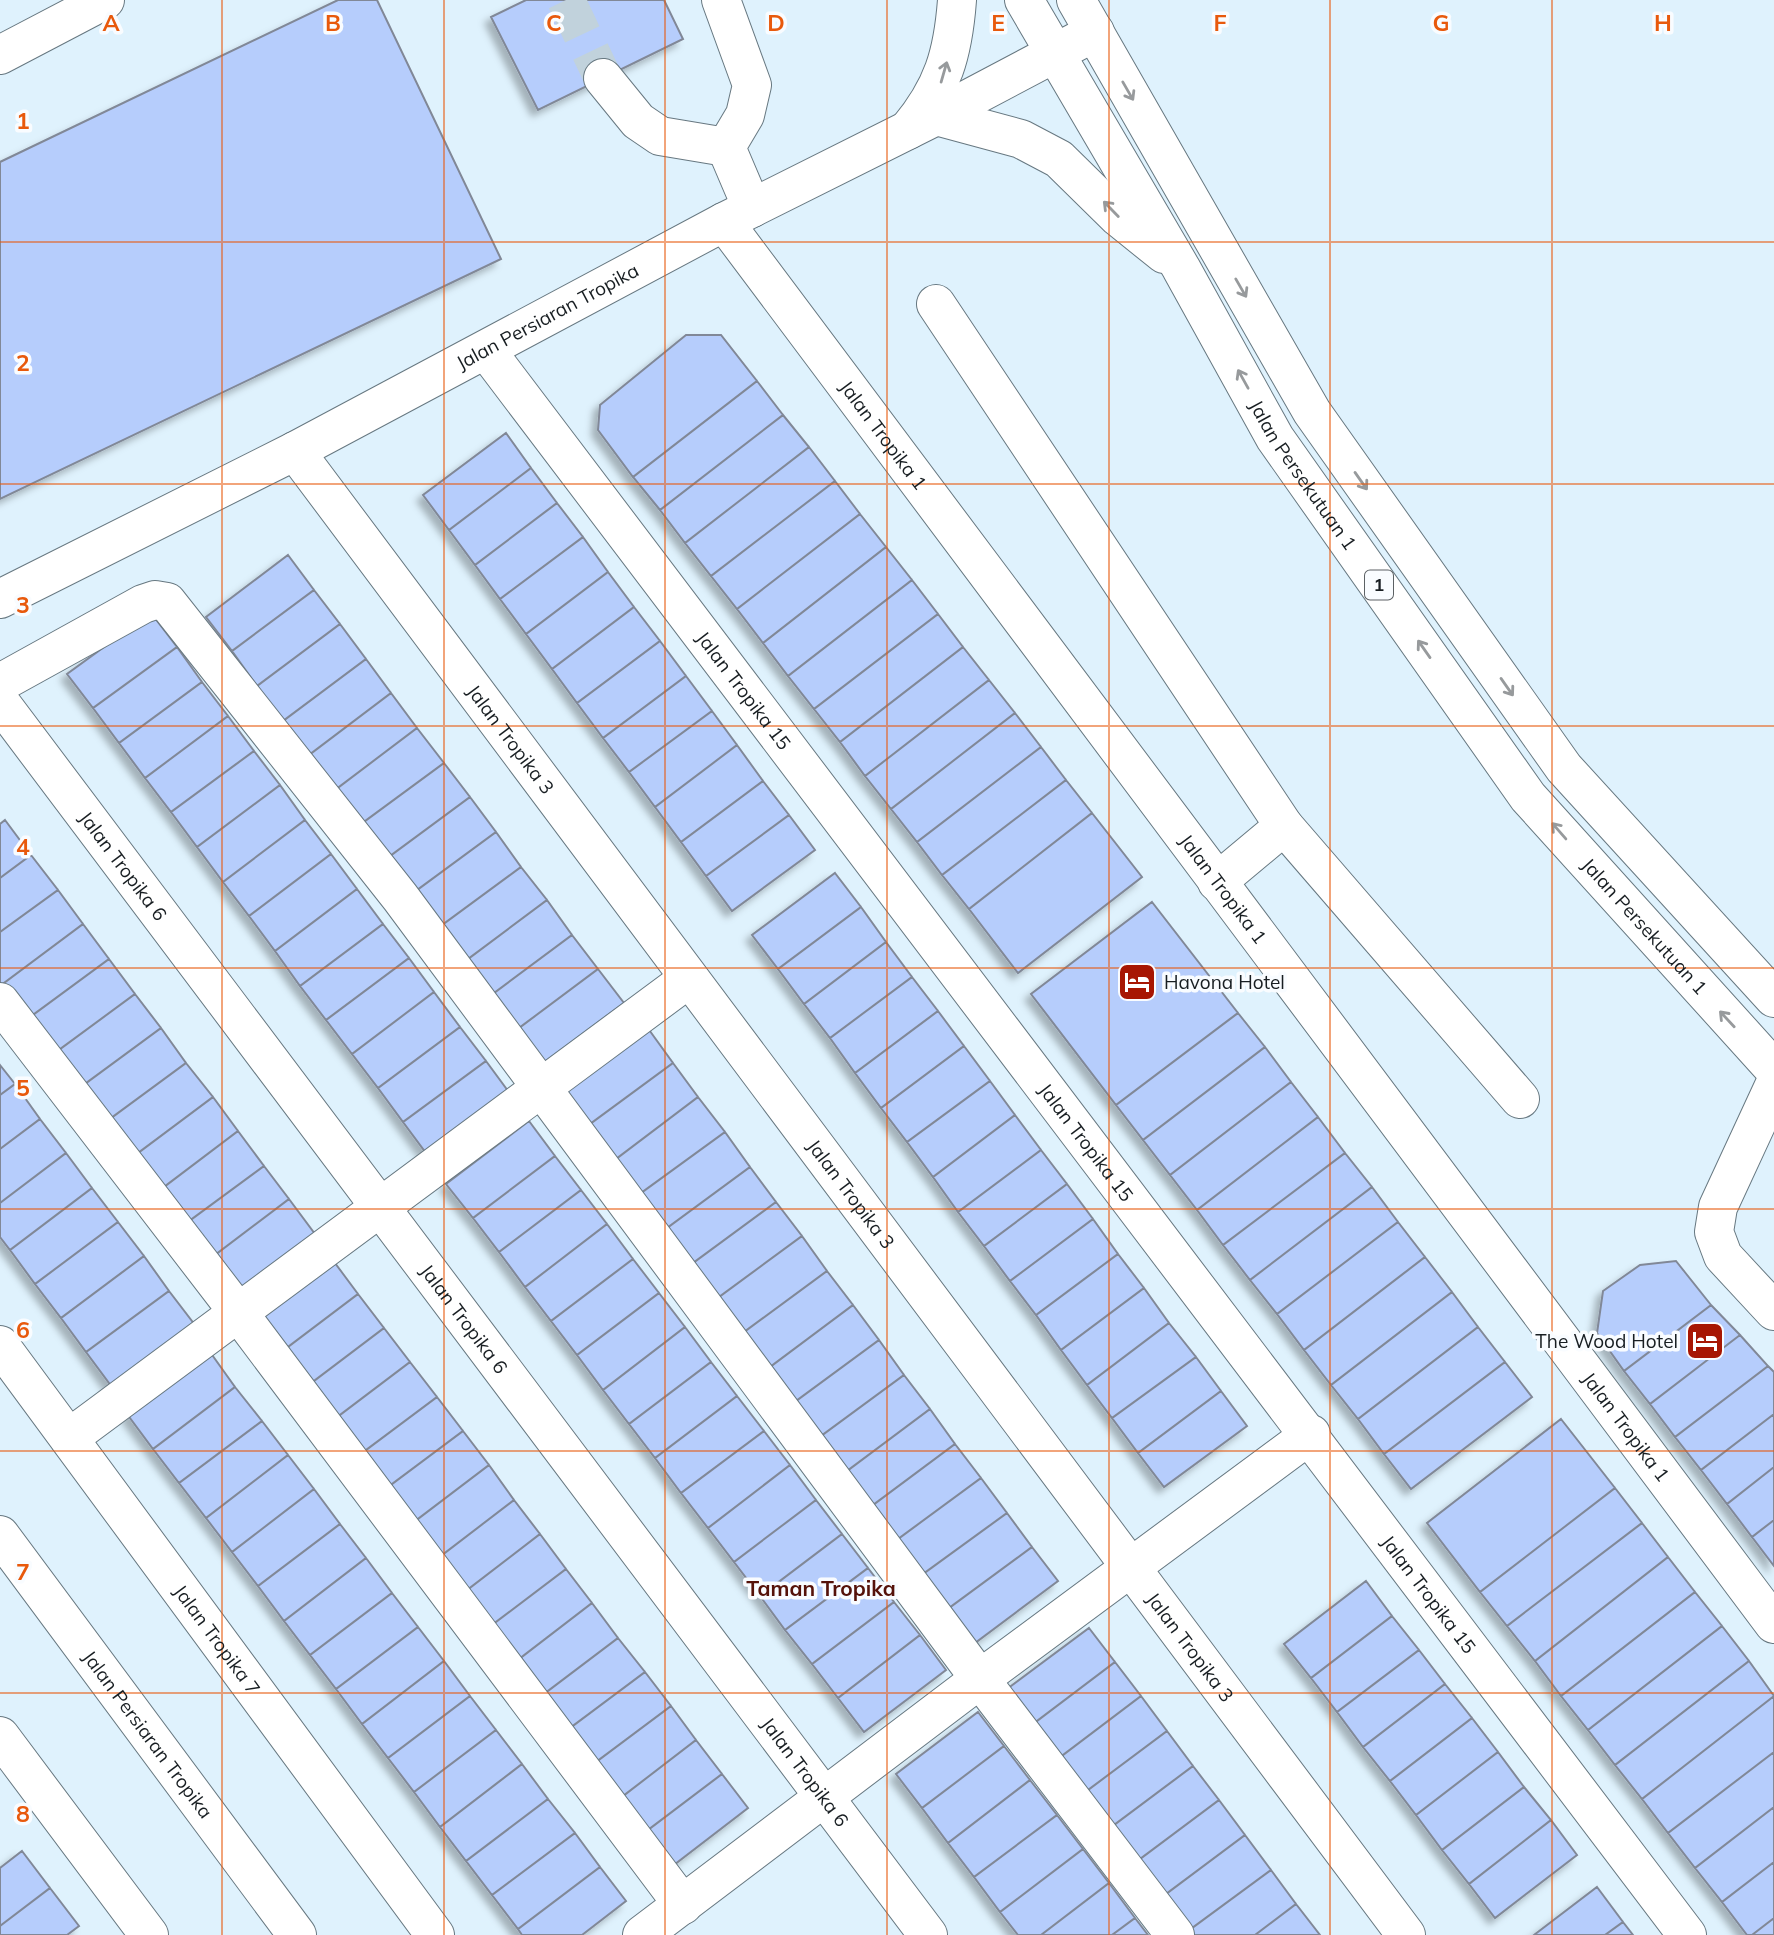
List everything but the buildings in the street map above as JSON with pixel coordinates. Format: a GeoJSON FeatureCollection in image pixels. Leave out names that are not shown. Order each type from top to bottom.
{"type":"FeatureCollection","features":[{"type":"Feature","properties":{"kind":"main road"},"geometry":{"type":"LineString","coordinates":[[0,55],[105,0]]}},
{"type":"Feature","properties":{"kind":"main road"},"geometry":{"type":"LineString","coordinates":[[603,78],[638,121],[660,136],[726,147],[745,115],[752,85],[721,0]]}},
{"type":"Feature","properties":{"kind":"main road"},"geometry":{"type":"LineString","coordinates":[[957,0],[955,33],[942,82],[922,123],[1021,139],[1059,159],[1118,217],[1181,268]]}},
{"type":"Feature","properties":{"kind":"main road","name":"Jalan Persekutuan 1"},"geometry":{"type":"LineString","coordinates":[[1024,0],[1181,268],[1276,438],[1528,797],[1774,1069]]}},
{"type":"Feature","properties":{"kind":"main road","name":"Jalan Persiaran Tropika"},"geometry":{"type":"LineString","coordinates":[[0,599],[295,451],[738,215],[922,123],[1055,51],[1085,16]]}},
{"type":"Feature","properties":{"kind":"main road","name":"1"},"geometry":{"type":"LineString","coordinates":[[1085,16],[1312,412],[1564,768],[1774,998]]}},
{"type":"Feature","properties":{"kind":"main road","name":"Jalan Tropika 1"},"geometry":{"type":"LineString","coordinates":[[726,147],[738,215],[1217,882],[1774,1623]]}},
{"type":"Feature","properties":{"kind":"main road"},"geometry":{"type":"LineString","coordinates":[[936,304],[1284,826],[1520,1099]]}},
{"type":"Feature","properties":{"kind":"main road","name":"Jalan Tropika 15"},"geometry":{"type":"LineString","coordinates":[[486,350],[1311,1434],[1688,1935]]}},
{"type":"Feature","properties":{"kind":"main road","name":"Jalan Tropika 3"},"geometry":{"type":"LineString","coordinates":[[295,451],[1406,1935]]}},
{"type":"Feature","properties":{"kind":"main road"},"geometry":{"type":"LineString","coordinates":[[0,683],[143,604],[155,600],[167,602],[400,897],[980,1679],[1175,1935]]}},
{"type":"Feature","properties":{"kind":"main road","name":"Jalan Tropika 6"},"geometry":{"type":"LineString","coordinates":[[0,702],[827,1797],[928,1935]]}},
{"type":"Feature","properties":{"kind":"main road"},"geometry":{"type":"LineString","coordinates":[[1217,882],[1284,826]]}},
{"type":"Feature","properties":{"kind":"main road"},"geometry":{"type":"LineString","coordinates":[[69,1438],[688,979]]}},
{"type":"Feature","properties":{"kind":"main road"},"geometry":{"type":"LineString","coordinates":[[0,1002],[238,1312],[683,1905]]}},
{"type":"Feature","properties":{"kind":"main road"},"geometry":{"type":"LineString","coordinates":[[1774,1086],[1718,1208],[1714,1232],[1723,1256],[1774,1311]]}},
{"type":"Feature","properties":{"kind":"main road","name":"Jalan Tropika 7"},"geometry":{"type":"LineString","coordinates":[[0,1345],[435,1935]]}},
{"type":"Feature","properties":{"kind":"main road"},"geometry":{"type":"LineString","coordinates":[[642,1935],[980,1679],[1131,1570],[1311,1434]]}},
{"type":"Feature","properties":{"kind":"main road","name":"Jalan Persiaran Tropika"},"geometry":{"type":"LineString","coordinates":[[0,1535],[297,1935]]}},
{"type":"Feature","properties":{"kind":"main road"},"geometry":{"type":"LineString","coordinates":[[0,1736],[149,1935]]}},
{"type":"Feature","properties":{"kind":"tunnel"},"geometry":{"type":"LineString","coordinates":[[566,0],[603,78]]}},
{"type":"Feature","properties":{"kind":"place","name":"Havona Hotel"},"geometry":{"type":"Point","coordinates":[1137,982]}},
{"type":"Feature","properties":{"kind":"place","name":"The Wood Hotel"},"geometry":{"type":"Point","coordinates":[1705,1341]}},
{"type":"Feature","properties":{"kind":"district","name":"Taman Tropika"},"geometry":{"type":"Point","coordinates":[821,1589]}}]}
